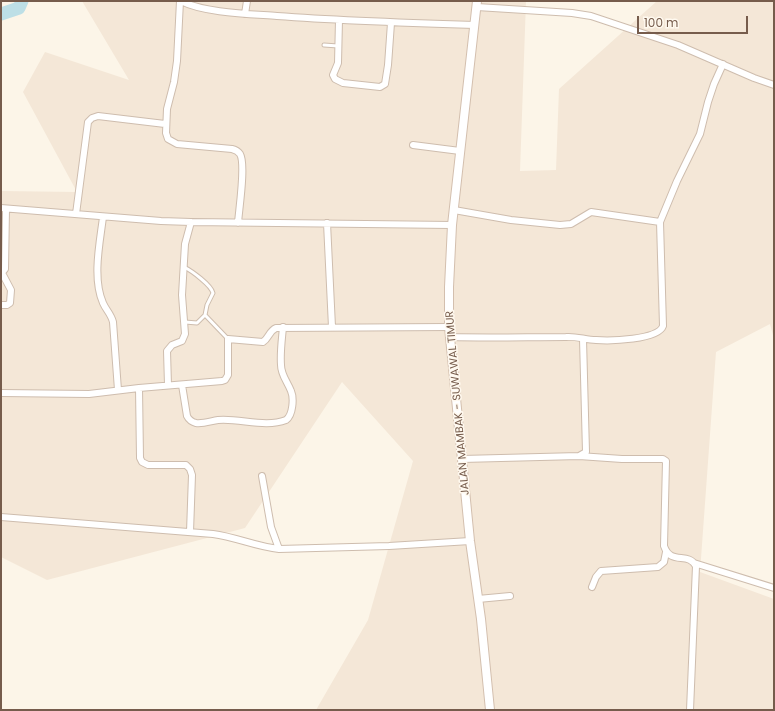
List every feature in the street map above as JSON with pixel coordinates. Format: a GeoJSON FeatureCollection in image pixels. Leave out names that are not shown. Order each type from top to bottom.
{"type":"FeatureCollection","features":[{"type":"Feature","properties":{"kind":"street"},"geometry":{"type":"LineString","coordinates":[[238,223],[242,158],[237,150],[177,144],[168,138],[166,133],[165,124],[167,110],[174,82],[177,61],[181,1],[202,8],[245,14],[391,23],[475,25]]}},
{"type":"Feature","properties":{"kind":"street"},"geometry":{"type":"LineString","coordinates":[[245,14],[247,1]]}},
{"type":"Feature","properties":{"kind":"street"},"geometry":{"type":"LineString","coordinates":[[477,4],[500,9],[572,13],[591,16],[678,45],[754,78],[774,84]]}},
{"type":"Feature","properties":{"kind":"street","name":"JALAN MAMBAK - SUWAWAL TIMUR"},"geometry":{"type":"LineString","coordinates":[[477,4],[452,225],[449,287],[450,337],[470,541],[490,710]]}},
{"type":"Feature","properties":{"kind":"street"},"geometry":{"type":"LineString","coordinates":[[339,20],[338,63],[333,75],[335,79],[343,83],[382,87],[385,84],[388,65],[391,23]]}},
{"type":"Feature","properties":{"kind":"street"},"geometry":{"type":"LineString","coordinates":[[450,337],[572,337],[610,340],[651,335],[662,329],[660,222],[677,181],[700,134],[708,102],[723,64]]}},
{"type":"Feature","properties":{"kind":"street"},"geometry":{"type":"LineString","coordinates":[[76,214],[88,122],[92,118],[98,116],[165,124]]}},
{"type":"Feature","properties":{"kind":"street"},"geometry":{"type":"LineString","coordinates":[[413,145],[460,151]]}},
{"type":"Feature","properties":{"kind":"street"},"geometry":{"type":"LineString","coordinates":[[1,305],[10,304],[11,292],[2,274],[5,269],[4,208],[191,222],[452,225]]}},
{"type":"Feature","properties":{"kind":"street"},"geometry":{"type":"LineString","coordinates":[[454,210],[511,220],[560,225],[575,222],[591,212],[660,222]]}},
{"type":"Feature","properties":{"kind":"street"},"geometry":{"type":"LineString","coordinates":[[103,216],[97,272],[103,304],[111,314],[114,322],[118,390]]}},
{"type":"Feature","properties":{"kind":"street"},"geometry":{"type":"LineString","coordinates":[[168,386],[167,351],[172,345],[184,338],[185,334],[182,295],[185,244],[191,222]]}},
{"type":"Feature","properties":{"kind":"street"},"geometry":{"type":"LineString","coordinates":[[327,223],[332,327]]}},
{"type":"Feature","properties":{"kind":"street"},"geometry":{"type":"LineString","coordinates":[[1,393],[89,394],[138,388],[222,381],[227,379],[228,375],[228,339],[263,342],[273,329],[283,327],[450,327]]}},
{"type":"Feature","properties":{"kind":"street"},"geometry":{"type":"LineString","coordinates":[[182,385],[187,416],[188,419],[194,422],[198,423],[231,420],[270,423],[286,420],[290,413],[292,399],[291,390],[284,379],[281,365],[283,327]]}},
{"type":"Feature","properties":{"kind":"street"},"geometry":{"type":"LineString","coordinates":[[580,456],[586,452],[583,338]]}},
{"type":"Feature","properties":{"kind":"street"},"geometry":{"type":"LineString","coordinates":[[138,388],[140,458],[142,462],[148,465],[186,465],[190,469],[192,474],[190,532]]}},
{"type":"Feature","properties":{"kind":"street"},"geometry":{"type":"LineString","coordinates":[[462,459],[580,456],[665,460],[667,463],[664,546],[666,552],[670,556],[690,560],[694,563],[774,588]]}},
{"type":"Feature","properties":{"kind":"street"},"geometry":{"type":"LineString","coordinates":[[262,476],[271,527],[279,549]]}},
{"type":"Feature","properties":{"kind":"street"},"geometry":{"type":"LineString","coordinates":[[1,517],[229,536],[264,547],[279,549],[389,546],[470,541]]}},
{"type":"Feature","properties":{"kind":"street"},"geometry":{"type":"LineString","coordinates":[[592,587],[596,577],[601,571],[658,567],[664,562],[666,552]]}},
{"type":"Feature","properties":{"kind":"street"},"geometry":{"type":"LineString","coordinates":[[690,710],[696,582],[696,566],[694,563]]}},
{"type":"Feature","properties":{"kind":"street"},"geometry":{"type":"LineString","coordinates":[[478,599],[510,596]]}},
{"type":"Feature","properties":{"kind":"lane"},"geometry":{"type":"LineString","coordinates":[[324,45],[338,46]]}},
{"type":"Feature","properties":{"kind":"lane"},"geometry":{"type":"LineString","coordinates":[[184,266],[212,288],[213,293],[207,305],[206,315],[197,323],[185,322]]}},
{"type":"Feature","properties":{"kind":"lane"},"geometry":{"type":"LineString","coordinates":[[206,315],[228,339]]}},
{"type":"Feature","properties":{"kind":"shaded area"},"geometry":{"type":"Polygon","coordinates":[[[82,1],[526,1],[520,171],[556,170],[559,89],[657,1],[774,1],[774,339],[770,324],[716,352],[700,572],[774,599],[774,710],[316,710],[368,620],[413,461],[342,382],[245,528],[47,580],[1,557],[1,191],[77,192],[23,92],[45,52],[129,80],[82,1]]]}},
{"type":"Feature","properties":{"kind":"waterway"},"geometry":{"type":"LineString","coordinates":[[1,14],[19,8],[22,1]]}}]}
